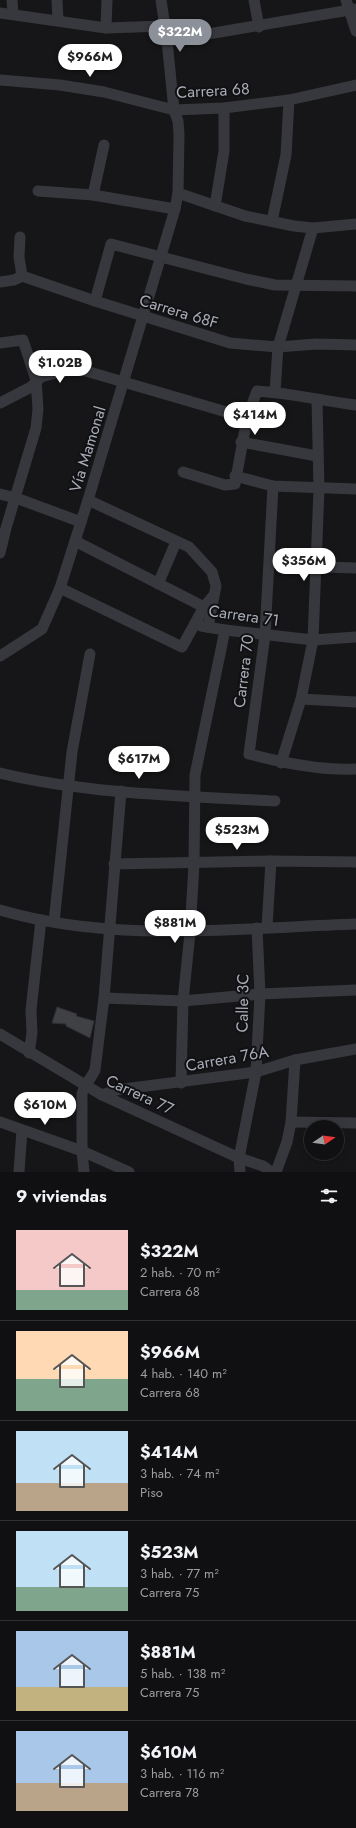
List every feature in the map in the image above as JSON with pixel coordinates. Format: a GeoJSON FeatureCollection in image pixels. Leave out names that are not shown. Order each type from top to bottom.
{"type":"FeatureCollection","features":[{"type":"Feature","properties":{"kind":"street"},"geometry":{"type":"LineString","coordinates":[[12,0],[13,14]]}},
{"type":"Feature","properties":{"kind":"street"},"geometry":{"type":"LineString","coordinates":[[58,0],[58,20]]}},
{"type":"Feature","properties":{"kind":"street"},"geometry":{"type":"LineString","coordinates":[[106,28],[107,0]]}},
{"type":"Feature","properties":{"kind":"street","name":"Vía Mamonal"},"geometry":{"type":"LineString","coordinates":[[0,656],[42,629],[60,588],[124,382],[142,316],[175,209],[178,193],[178,121],[174,110],[167,41],[160,0]]}},
{"type":"Feature","properties":{"kind":"street"},"geometry":{"type":"LineString","coordinates":[[254,0],[259,27]]}},
{"type":"Feature","properties":{"kind":"street"},"geometry":{"type":"LineString","coordinates":[[167,41],[259,27],[351,7],[356,31]]}},
{"type":"Feature","properties":{"kind":"street"},"geometry":{"type":"LineString","coordinates":[[0,13],[106,28],[165,26]]}},
{"type":"Feature","properties":{"kind":"street","name":"Carrera 68"},"geometry":{"type":"LineString","coordinates":[[0,80],[60,85],[104,92],[174,110],[224,108],[289,100],[356,85]]}},
{"type":"Feature","properties":{"kind":"street"},"geometry":{"type":"LineString","coordinates":[[272,221],[286,155],[289,100]]}},
{"type":"Feature","properties":{"kind":"street"},"geometry":{"type":"LineString","coordinates":[[215,206],[224,151],[224,108]]}},
{"type":"Feature","properties":{"kind":"street"},"geometry":{"type":"LineString","coordinates":[[93,195],[104,145]]}},
{"type":"Feature","properties":{"kind":"street"},"geometry":{"type":"LineString","coordinates":[[38,191],[93,195],[175,209]]}},
{"type":"Feature","properties":{"kind":"street"},"geometry":{"type":"LineString","coordinates":[[178,193],[245,216],[272,221],[313,228],[356,224]]}},
{"type":"Feature","properties":{"kind":"street"},"geometry":{"type":"LineString","coordinates":[[274,392],[278,347],[313,228]]}},
{"type":"Feature","properties":{"kind":"street"},"geometry":{"type":"LineString","coordinates":[[0,282],[14,280],[22,276],[19,256],[20,237]]}},
{"type":"Feature","properties":{"kind":"street"},"geometry":{"type":"LineString","coordinates":[[95,301],[111,244],[246,279],[275,285],[356,286]]}},
{"type":"Feature","properties":{"kind":"street","name":"Carrera 68F"},"geometry":{"type":"LineString","coordinates":[[22,276],[95,301],[230,343],[278,347],[316,344],[356,345]]}},
{"type":"Feature","properties":{"kind":"street"},"geometry":{"type":"LineString","coordinates":[[0,343],[23,340],[36,380],[38,409],[36,428],[0,552]]}},
{"type":"Feature","properties":{"kind":"street"},"geometry":{"type":"LineString","coordinates":[[0,404],[31,387],[36,380],[59,372],[79,369],[247,418]]}},
{"type":"Feature","properties":{"kind":"street"},"geometry":{"type":"LineString","coordinates":[[183,472],[225,485],[235,484],[241,442],[247,418],[257,391],[274,392],[317,401],[356,405]]}},
{"type":"Feature","properties":{"kind":"street"},"geometry":{"type":"LineString","coordinates":[[317,401],[317,456],[319,489],[312,640],[301,700],[281,763],[340,770],[356,769]]}},
{"type":"Feature","properties":{"kind":"street"},"geometry":{"type":"LineString","coordinates":[[241,442],[317,456]]}},
{"type":"Feature","properties":{"kind":"street"},"geometry":{"type":"LineString","coordinates":[[235,476],[274,486],[319,489],[356,489]]}},
{"type":"Feature","properties":{"kind":"street","name":"Carrera 70"},"geometry":{"type":"LineString","coordinates":[[274,486],[270,559],[264,616],[264,635],[249,754],[281,763]]}},
{"type":"Feature","properties":{"kind":"street"},"geometry":{"type":"LineString","coordinates":[[0,494],[16,498],[81,522]]}},
{"type":"Feature","properties":{"kind":"street"},"geometry":{"type":"LineString","coordinates":[[88,500],[189,547],[212,572],[216,586],[208,627]]}},
{"type":"Feature","properties":{"kind":"street"},"geometry":{"type":"LineString","coordinates":[[75,541],[204,607]]}},
{"type":"Feature","properties":{"kind":"street"},"geometry":{"type":"LineString","coordinates":[[158,584],[176,542]]}},
{"type":"Feature","properties":{"kind":"street"},"geometry":{"type":"LineString","coordinates":[[270,559],[316,563],[319,566],[324,567],[356,568]]}},
{"type":"Feature","properties":{"kind":"street","name":"Carrera 71"},"geometry":{"type":"LineString","coordinates":[[60,588],[182,647],[195,624],[225,630],[312,640],[356,637]]}},
{"type":"Feature","properties":{"kind":"street"},"geometry":{"type":"LineString","coordinates":[[195,624],[204,607],[214,595]]}},
{"type":"Feature","properties":{"kind":"street"},"geometry":{"type":"LineString","coordinates":[[182,1083],[184,1001],[194,864],[195,775],[199,749],[225,630]]}},
{"type":"Feature","properties":{"kind":"street"},"geometry":{"type":"LineString","coordinates":[[54,922],[72,752],[90,654]]}},
{"type":"Feature","properties":{"kind":"street"},"geometry":{"type":"LineString","coordinates":[[301,700],[356,702]]}},
{"type":"Feature","properties":{"kind":"street"},"geometry":{"type":"LineString","coordinates":[[0,773],[69,785],[194,796],[275,801]]}},
{"type":"Feature","properties":{"kind":"street"},"geometry":{"type":"LineString","coordinates":[[84,1172],[82,1150],[82,1094],[85,1085],[95,1070],[104,998],[121,790]]}},
{"type":"Feature","properties":{"kind":"street"},"geometry":{"type":"LineString","coordinates":[[114,864],[194,864],[271,861],[356,862]]}},
{"type":"Feature","properties":{"kind":"street","name":"Calle 3C"},"geometry":{"type":"LineString","coordinates":[[240,1172],[239,1158],[256,1072],[262,928],[271,861]]}},
{"type":"Feature","properties":{"kind":"street"},"geometry":{"type":"LineString","coordinates":[[0,910],[41,920],[109,930],[190,933],[356,924]]}},
{"type":"Feature","properties":{"kind":"street"},"geometry":{"type":"LineString","coordinates":[[29,1053],[32,1033],[31,1010],[41,920]]}},
{"type":"Feature","properties":{"kind":"street"},"geometry":{"type":"LineString","coordinates":[[104,998],[184,1001],[260,994],[356,990]]}},
{"type":"Feature","properties":{"kind":"street","name":"Carrera 77"},"geometry":{"type":"LineString","coordinates":[[0,1034],[29,1053],[102,1095],[239,1158],[263,1166],[271,1172]]}},
{"type":"Feature","properties":{"kind":"street","name":"Carrera 76A"},"geometry":{"type":"LineString","coordinates":[[102,1095],[116,1090],[182,1083],[256,1072],[295,1060],[356,1049]]}},
{"type":"Feature","properties":{"kind":"street"},"geometry":{"type":"LineString","coordinates":[[276,1172],[287,1142],[291,1122],[295,1060]]}},
{"type":"Feature","properties":{"kind":"street"},"geometry":{"type":"LineString","coordinates":[[0,1122],[82,1150],[129,1172]]}},
{"type":"Feature","properties":{"kind":"street"},"geometry":{"type":"LineString","coordinates":[[291,1122],[356,1123]]}},
{"type":"Feature","properties":{"kind":"street"},"geometry":{"type":"LineString","coordinates":[[19,1172],[22,1130]]}},
{"type":"Feature","properties":{"kind":"building"},"geometry":{"type":"Polygon","coordinates":[[[57,1007],[77,1014],[76,1016],[94,1021],[90,1038],[66,1026],[66,1024],[52,1023],[57,1007]]]}}]}
